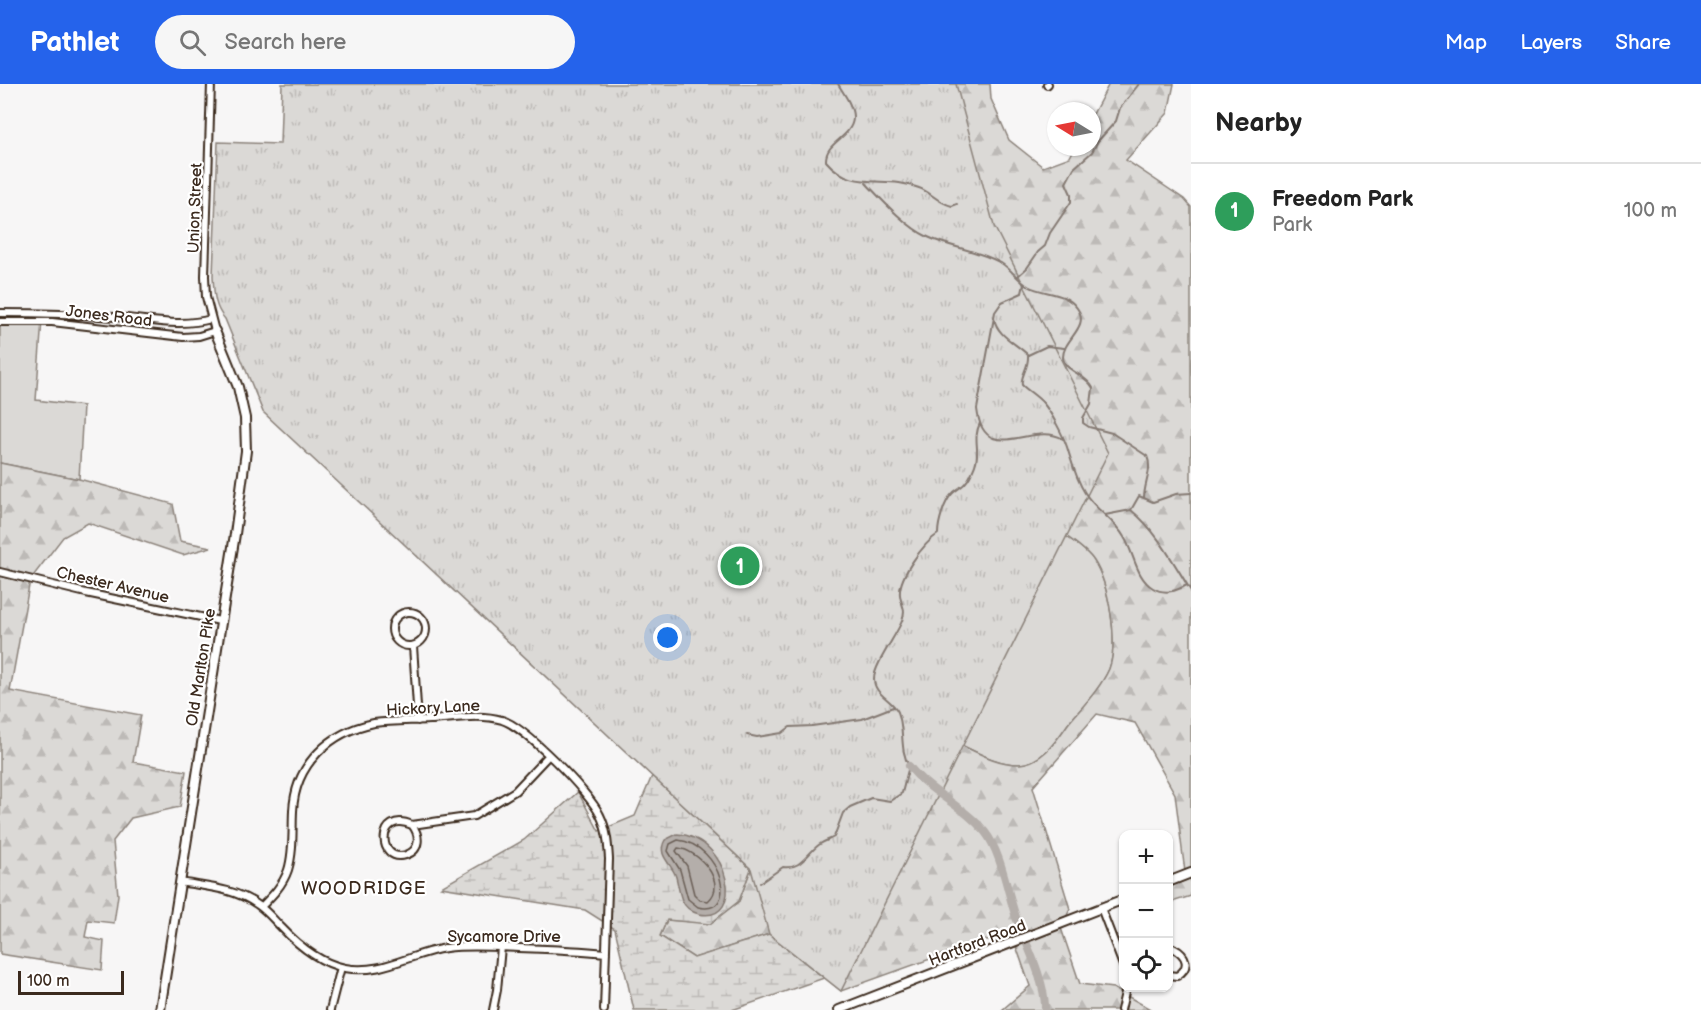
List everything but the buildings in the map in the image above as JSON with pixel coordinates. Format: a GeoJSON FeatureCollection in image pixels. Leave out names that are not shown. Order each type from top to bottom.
{"type":"FeatureCollection","features":[{"type":"Feature","properties":{"kind":"street","name":"Union Street"},"geometry":{"type":"LineString","coordinates":[[211,84],[205,276],[206,297],[215,331]]}},
{"type":"Feature","properties":{"kind":"street","name":"Jones Road"},"geometry":{"type":"LineString","coordinates":[[0,313],[70,314],[179,324],[211,319]]}},
{"type":"Feature","properties":{"kind":"street","name":"Jones Road"},"geometry":{"type":"LineString","coordinates":[[0,322],[52,322],[183,337],[199,336],[215,331]]}},
{"type":"Feature","properties":{"kind":"street","name":"Old Marlton Pike"},"geometry":{"type":"LineString","coordinates":[[160,1010],[244,469],[246,435],[238,387],[215,331]]}},
{"type":"Feature","properties":{"kind":"street","name":"Chester Avenue"},"geometry":{"type":"LineString","coordinates":[[0,572],[86,593],[220,621]]}},
{"type":"Feature","properties":{"kind":"street"},"geometry":{"type":"LineString","coordinates":[[410,612],[419,615],[425,623],[426,632],[422,641],[413,646],[404,646],[396,640],[392,631],[394,622],[400,615],[410,612]]}},
{"type":"Feature","properties":{"kind":"street"},"geometry":{"type":"LineString","coordinates":[[413,646],[418,721]]}},
{"type":"Feature","properties":{"kind":"street","name":"Hickory Lane"},"geometry":{"type":"LineString","coordinates":[[261,907],[279,887],[289,869],[294,799],[300,781],[314,756],[334,739],[374,723],[475,717],[502,720],[518,728],[589,798],[600,813],[606,830],[609,859],[603,1010]]}},
{"type":"Feature","properties":{"kind":"street"},"geometry":{"type":"LineString","coordinates":[[412,825],[417,831],[419,840],[416,848],[410,854],[394,855],[384,842],[389,826],[396,822],[412,825],[474,816],[515,791],[548,756]]}},
{"type":"Feature","properties":{"kind":"street"},"geometry":{"type":"LineString","coordinates":[[1173,880],[1191,873]]}},
{"type":"Feature","properties":{"kind":"street","name":"Sycamore Drive"},"geometry":{"type":"LineString","coordinates":[[180,882],[228,890],[250,900],[261,907],[295,942],[317,957],[340,967],[356,970],[374,969],[447,948],[568,949],[606,953]]}},
{"type":"Feature","properties":{"kind":"street","name":"Hartford Road"},"geometry":{"type":"LineString","coordinates":[[839,1010],[1119,901]]}},
{"type":"Feature","properties":{"kind":"street"},"geometry":{"type":"LineString","coordinates":[[1101,908],[1119,955]]}},
{"type":"Feature","properties":{"kind":"street"},"geometry":{"type":"LineString","coordinates":[[492,1010],[497,990],[501,947]]}},
{"type":"Feature","properties":{"kind":"street"},"geometry":{"type":"LineString","coordinates":[[1173,948],[1182,952],[1187,964],[1184,972],[1173,976]]}},
{"type":"Feature","properties":{"kind":"street"},"geometry":{"type":"LineString","coordinates":[[330,1010],[340,967]]}},
{"type":"Feature","properties":{"kind":"street"},"geometry":{"type":"LineString","coordinates":[[1121,1010],[1125,992]]}},
{"type":"Feature","properties":{"kind":"green space"},"geometry":{"type":"Polygon","coordinates":[[[282,84],[956,84],[994,226],[1108,453],[841,991],[769,934],[751,869],[263,412],[215,299],[213,276],[218,142],[280,144],[282,84]]]}},
{"type":"Feature","properties":{"kind":"green space"},"geometry":{"type":"Polygon","coordinates":[[[704,84],[990,84],[991,99],[1009,140],[1043,167],[1070,156],[1101,156],[1099,102],[1109,84],[1174,84],[1168,113],[1126,160],[1184,199],[1191,207],[1191,896],[1173,902],[1173,885],[1186,880],[1175,794],[1135,723],[1097,714],[1033,787],[1070,909],[1061,928],[1080,984],[1113,988],[1152,1010],[1002,1010],[1030,986],[1016,946],[983,940],[841,991],[769,934],[694,958],[660,936],[667,920],[710,923],[739,901],[751,869],[635,760],[704,84]],[[1063,534],[959,744],[981,755],[1012,764],[1036,759],[1054,744],[1096,691],[1109,669],[1112,658],[1113,629],[1104,584],[1094,561],[1063,534]]]}},
{"type":"Feature","properties":{"kind":"green space"},"geometry":{"type":"Polygon","coordinates":[[[0,319],[42,320],[36,400],[83,406],[79,479],[0,463],[0,319]]]}},
{"type":"Feature","properties":{"kind":"green space"},"geometry":{"type":"Polygon","coordinates":[[[0,463],[79,479],[173,504],[180,541],[211,547],[183,555],[88,523],[63,537],[30,580],[10,691],[141,715],[133,762],[186,771],[180,807],[131,818],[113,841],[118,895],[114,923],[88,920],[85,937],[104,941],[102,970],[0,954],[0,463]]]}},
{"type":"Feature","properties":{"kind":"green space"},"geometry":{"type":"Polygon","coordinates":[[[1063,534],[1091,557],[1104,584],[1113,629],[1112,658],[1109,669],[1096,691],[1054,744],[1042,755],[1028,762],[1012,764],[981,755],[959,744],[1063,534]]]}},
{"type":"Feature","properties":{"kind":"green space"},"geometry":{"type":"Polygon","coordinates":[[[652,776],[751,869],[739,901],[710,924],[667,920],[660,936],[694,958],[769,934],[824,978],[732,1010],[634,1010],[615,929],[585,910],[441,887],[524,840],[578,792],[599,831],[635,816],[652,776]]]}},
{"type":"Feature","properties":{"kind":"water"},"geometry":{"type":"Polygon","coordinates":[[[677,834],[695,839],[710,849],[720,863],[726,879],[727,894],[723,906],[714,914],[696,913],[689,909],[682,900],[674,872],[662,851],[665,840],[677,834]]]}},
{"type":"Feature","properties":{"kind":"waterway"},"geometry":{"type":"LineString","coordinates":[[838,84],[850,105],[853,119],[848,131],[830,149],[826,161],[836,171],[847,177],[906,184],[923,190],[946,204],[952,206],[957,204]]}},
{"type":"Feature","properties":{"kind":"waterway"},"geometry":{"type":"LineString","coordinates":[[1018,276],[1045,246],[1050,233],[1071,202],[1071,194],[1066,183],[1074,168],[1092,152],[1098,141],[1116,121],[1120,108],[1139,84]]}},
{"type":"Feature","properties":{"kind":"waterway"},"geometry":{"type":"LineString","coordinates":[[866,183],[895,213],[920,233],[992,259],[1005,266],[1028,286],[1067,299],[1077,308],[1081,321],[1067,344],[1063,357],[1067,366],[1093,388],[1091,404],[1083,418],[1083,423],[1089,427],[1112,433],[1147,456],[1149,471],[1144,498]]}},
{"type":"Feature","properties":{"kind":"waterway"},"geometry":{"type":"LineString","coordinates":[[1024,284],[1022,293],[1002,302],[995,312],[977,409],[981,426],[989,436],[999,439],[1038,435],[1051,435],[1063,439]]}},
{"type":"Feature","properties":{"kind":"waterway"},"geometry":{"type":"LineString","coordinates":[[994,318],[999,330],[1028,355],[1022,385],[1041,400],[1050,412],[1065,442],[1082,488],[1094,505],[1120,531],[1147,584],[1166,592],[1187,585]]}},
{"type":"Feature","properties":{"kind":"waterway"},"geometry":{"type":"LineString","coordinates":[[1028,355],[1047,346],[1064,348]]}},
{"type":"Feature","properties":{"kind":"waterway"},"geometry":{"type":"LineString","coordinates":[[760,883],[783,867],[795,866],[820,844],[834,837],[843,813],[850,807],[871,798],[890,801],[902,793],[909,766],[904,753],[900,719],[895,708],[877,689],[875,673],[903,617],[900,588],[907,570],[919,553],[938,534],[946,502],[965,484],[977,460],[977,435],[980,423]]}},
{"type":"Feature","properties":{"kind":"waterway"},"geometry":{"type":"LineString","coordinates":[[1131,510],[1139,496],[1153,502],[1176,494],[1191,493]]}},
{"type":"Feature","properties":{"kind":"waterway"},"geometry":{"type":"LineString","coordinates":[[1131,510],[1157,537],[1191,591]]}},
{"type":"Feature","properties":{"kind":"waterway"},"geometry":{"type":"LineString","coordinates":[[1105,515],[1131,510]]}},
{"type":"Feature","properties":{"kind":"waterway"},"geometry":{"type":"LineString","coordinates":[[747,735],[757,737],[782,733],[790,727],[862,719],[893,707]]}},
{"type":"Feature","properties":{"kind":"waterway"},"geometry":{"type":"LineString","coordinates":[[909,766],[917,776],[977,823],[991,841],[1014,912],[1040,977],[1045,1010]]}},
{"type":"Feature","properties":{"kind":"place","name":"Freedom Park"},"geometry":{"type":"Point","coordinates":[740,566]}},
{"type":"Feature","properties":{"kind":"district","name":"WOODRIDGE"},"geometry":{"type":"Point","coordinates":[364,888]}}]}
